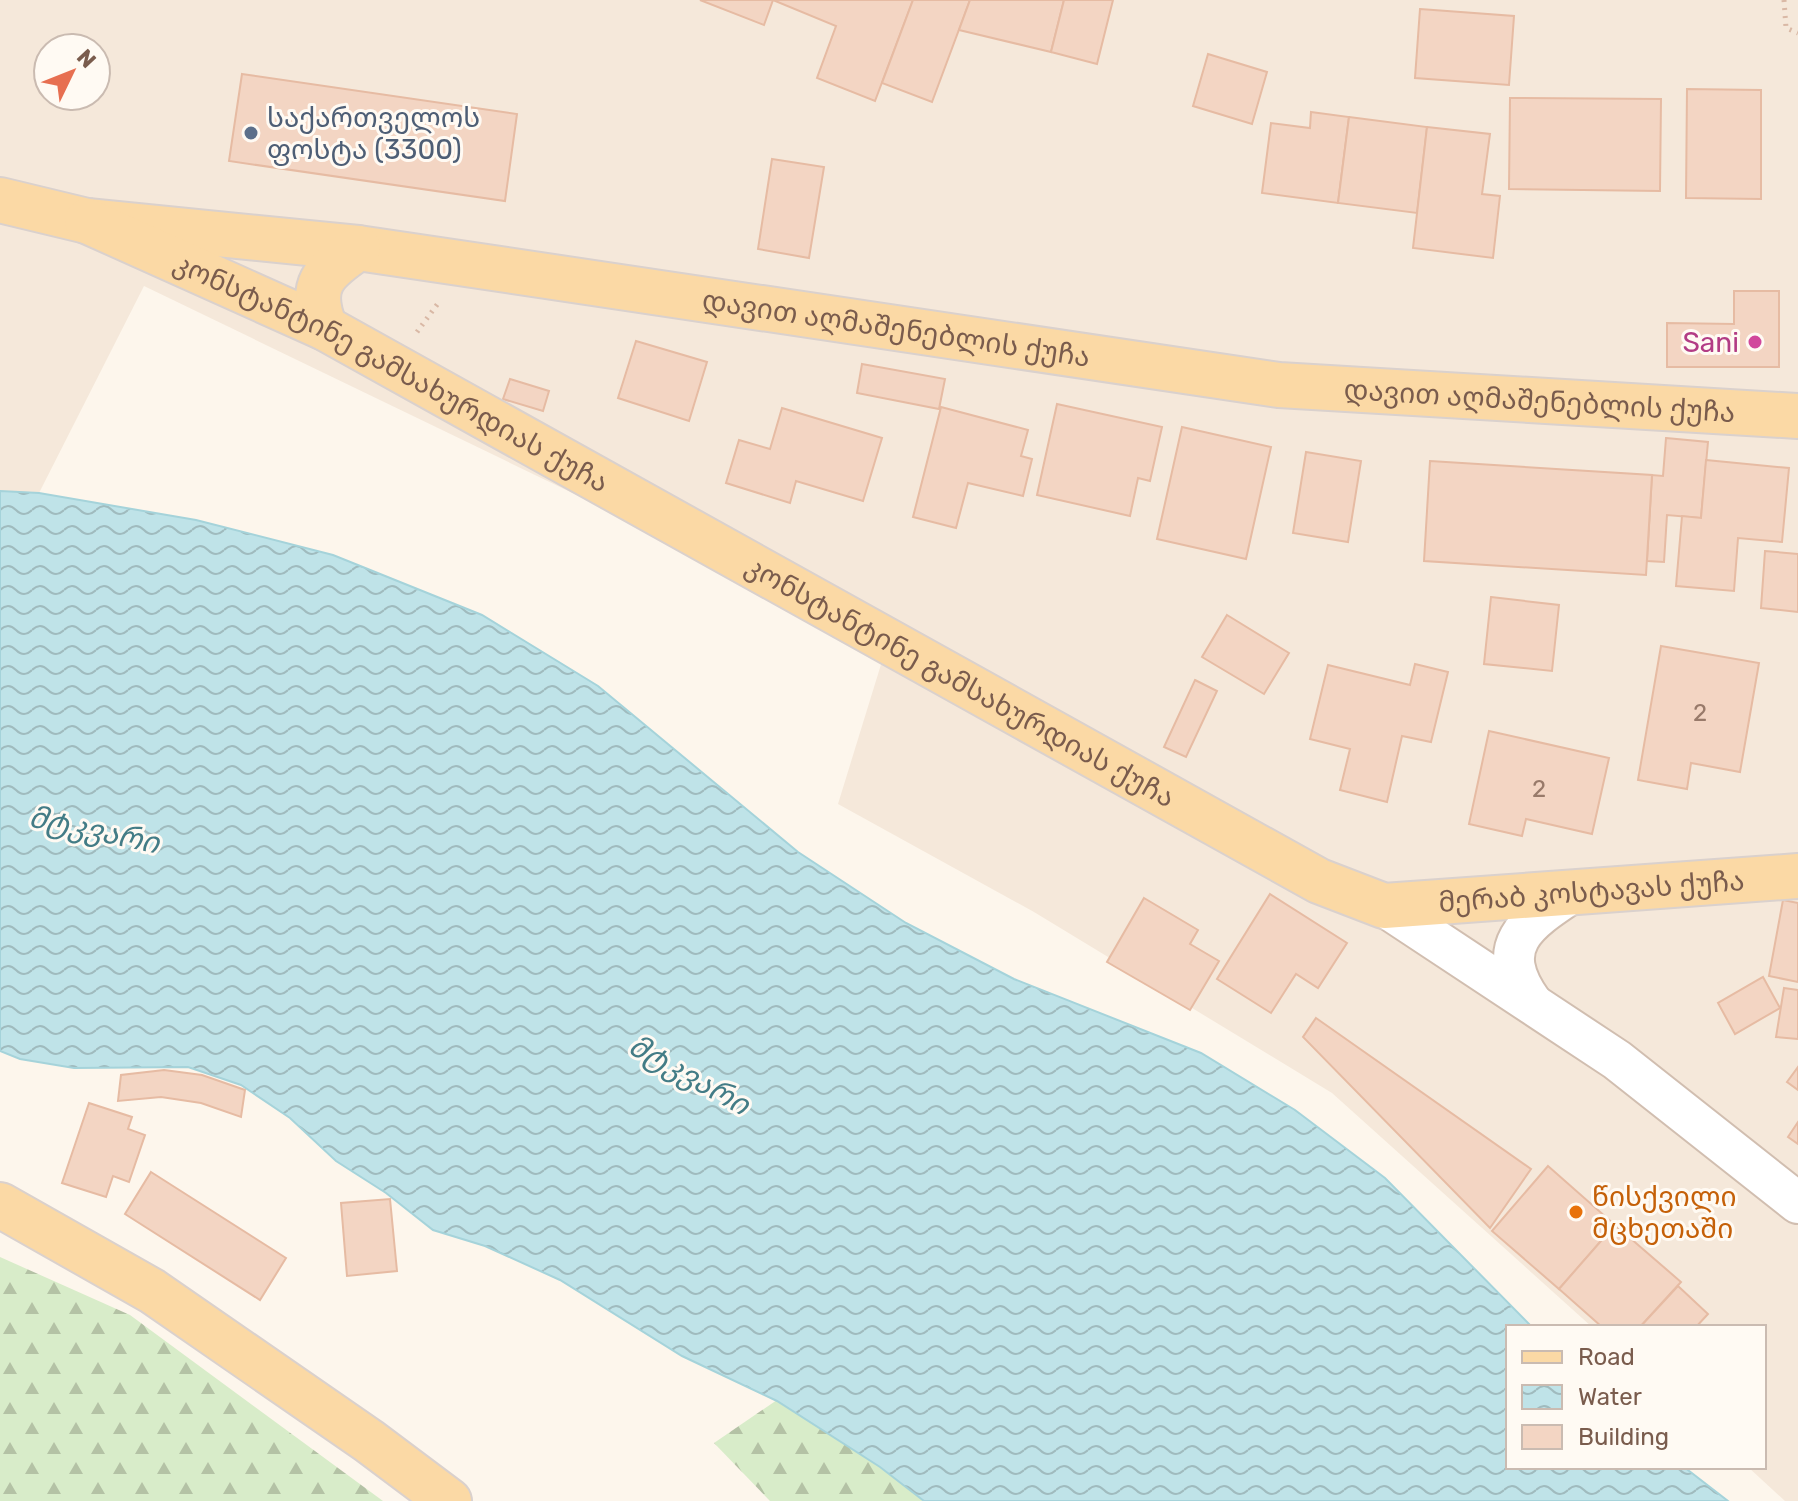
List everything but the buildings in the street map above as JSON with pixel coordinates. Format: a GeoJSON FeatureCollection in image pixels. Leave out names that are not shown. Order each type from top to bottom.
{"type":"FeatureCollection","features":[{"type":"Feature","properties":{"kind":"main road","name":"დავით აღმაშენებლის ქუჩა"},"geometry":{"type":"LineString","coordinates":[[0,200],[87,221],[358,248],[1279,385],[1798,416]]}},
{"type":"Feature","properties":{"kind":"main road","name":"კონსტანტინე გამსახურდიას ქუჩა"},"geometry":{"type":"LineString","coordinates":[[87,221],[325,328],[1319,881],[1384,906]]}},
{"type":"Feature","properties":{"kind":"main road"},"geometry":{"type":"LineString","coordinates":[[325,328],[316,307],[319,284],[332,266],[358,248]]}},
{"type":"Feature","properties":{"kind":"main road","name":"მერაბ კოსტავას ქუჩა"},"geometry":{"type":"LineString","coordinates":[[1384,906],[1798,876]]}},
{"type":"Feature","properties":{"kind":"main road"},"geometry":{"type":"LineString","coordinates":[[0,1205],[152,1291],[449,1501]]}},
{"type":"Feature","properties":{"kind":"street"},"geometry":{"type":"LineString","coordinates":[[1532,1003],[1519,984],[1514,962],[1518,940],[1530,920],[1573,892]]}},
{"type":"Feature","properties":{"kind":"street","name":"კონსტანტინე გამსახურდიას ქუჩა"},"geometry":{"type":"LineString","coordinates":[[1384,906],[1617,1060],[1798,1203]]}},
{"type":"Feature","properties":{"kind":"path"},"geometry":{"type":"LineString","coordinates":[[1784,0],[1786,28],[1798,33]]}},
{"type":"Feature","properties":{"kind":"path"},"geometry":{"type":"LineString","coordinates":[[409,343],[445,294]]}},
{"type":"Feature","properties":{"kind":"shaded area"},"geometry":{"type":"Polygon","coordinates":[[[0,0],[1798,0],[1798,1501],[1785,1501],[1750,1469],[1766,1469],[1766,1325],[1590,1325],[1332,1093],[1034,912],[838,804],[887,645],[144,286],[39,493],[0,491],[0,0]]]}},
{"type":"Feature","properties":{"kind":"green space"},"geometry":{"type":"Polygon","coordinates":[[[0,1257],[130,1315],[383,1501],[0,1501],[0,1257]]]}},
{"type":"Feature","properties":{"kind":"green space"},"geometry":{"type":"Polygon","coordinates":[[[777,1400],[880,1467],[924,1501],[770,1501],[714,1443],[777,1400]]]}},
{"type":"Feature","properties":{"kind":"water","name":"მტკვარი"},"geometry":{"type":"Polygon","coordinates":[[[0,491],[39,493],[196,520],[333,555],[482,615],[598,686],[798,852],[906,923],[1014,979],[1201,1053],[1295,1110],[1385,1178],[1530,1325],[1506,1325],[1506,1469],[1687,1469],[1728,1501],[924,1501],[880,1467],[777,1401],[682,1356],[560,1280],[485,1246],[433,1230],[386,1193],[336,1161],[290,1118],[241,1085],[188,1067],[74,1068],[20,1059],[0,1051],[0,491]]]}},
{"type":"Feature","properties":{"kind":"place","name":"საქართველოს ფოსტა (3300)"},"geometry":{"type":"Point","coordinates":[251,133]}},
{"type":"Feature","properties":{"kind":"place","name":"Sani"},"geometry":{"type":"Point","coordinates":[1755,342]}},
{"type":"Feature","properties":{"kind":"place","name":"წისქვილი მცხეთაში"},"geometry":{"type":"Point","coordinates":[1576,1212]}}]}
